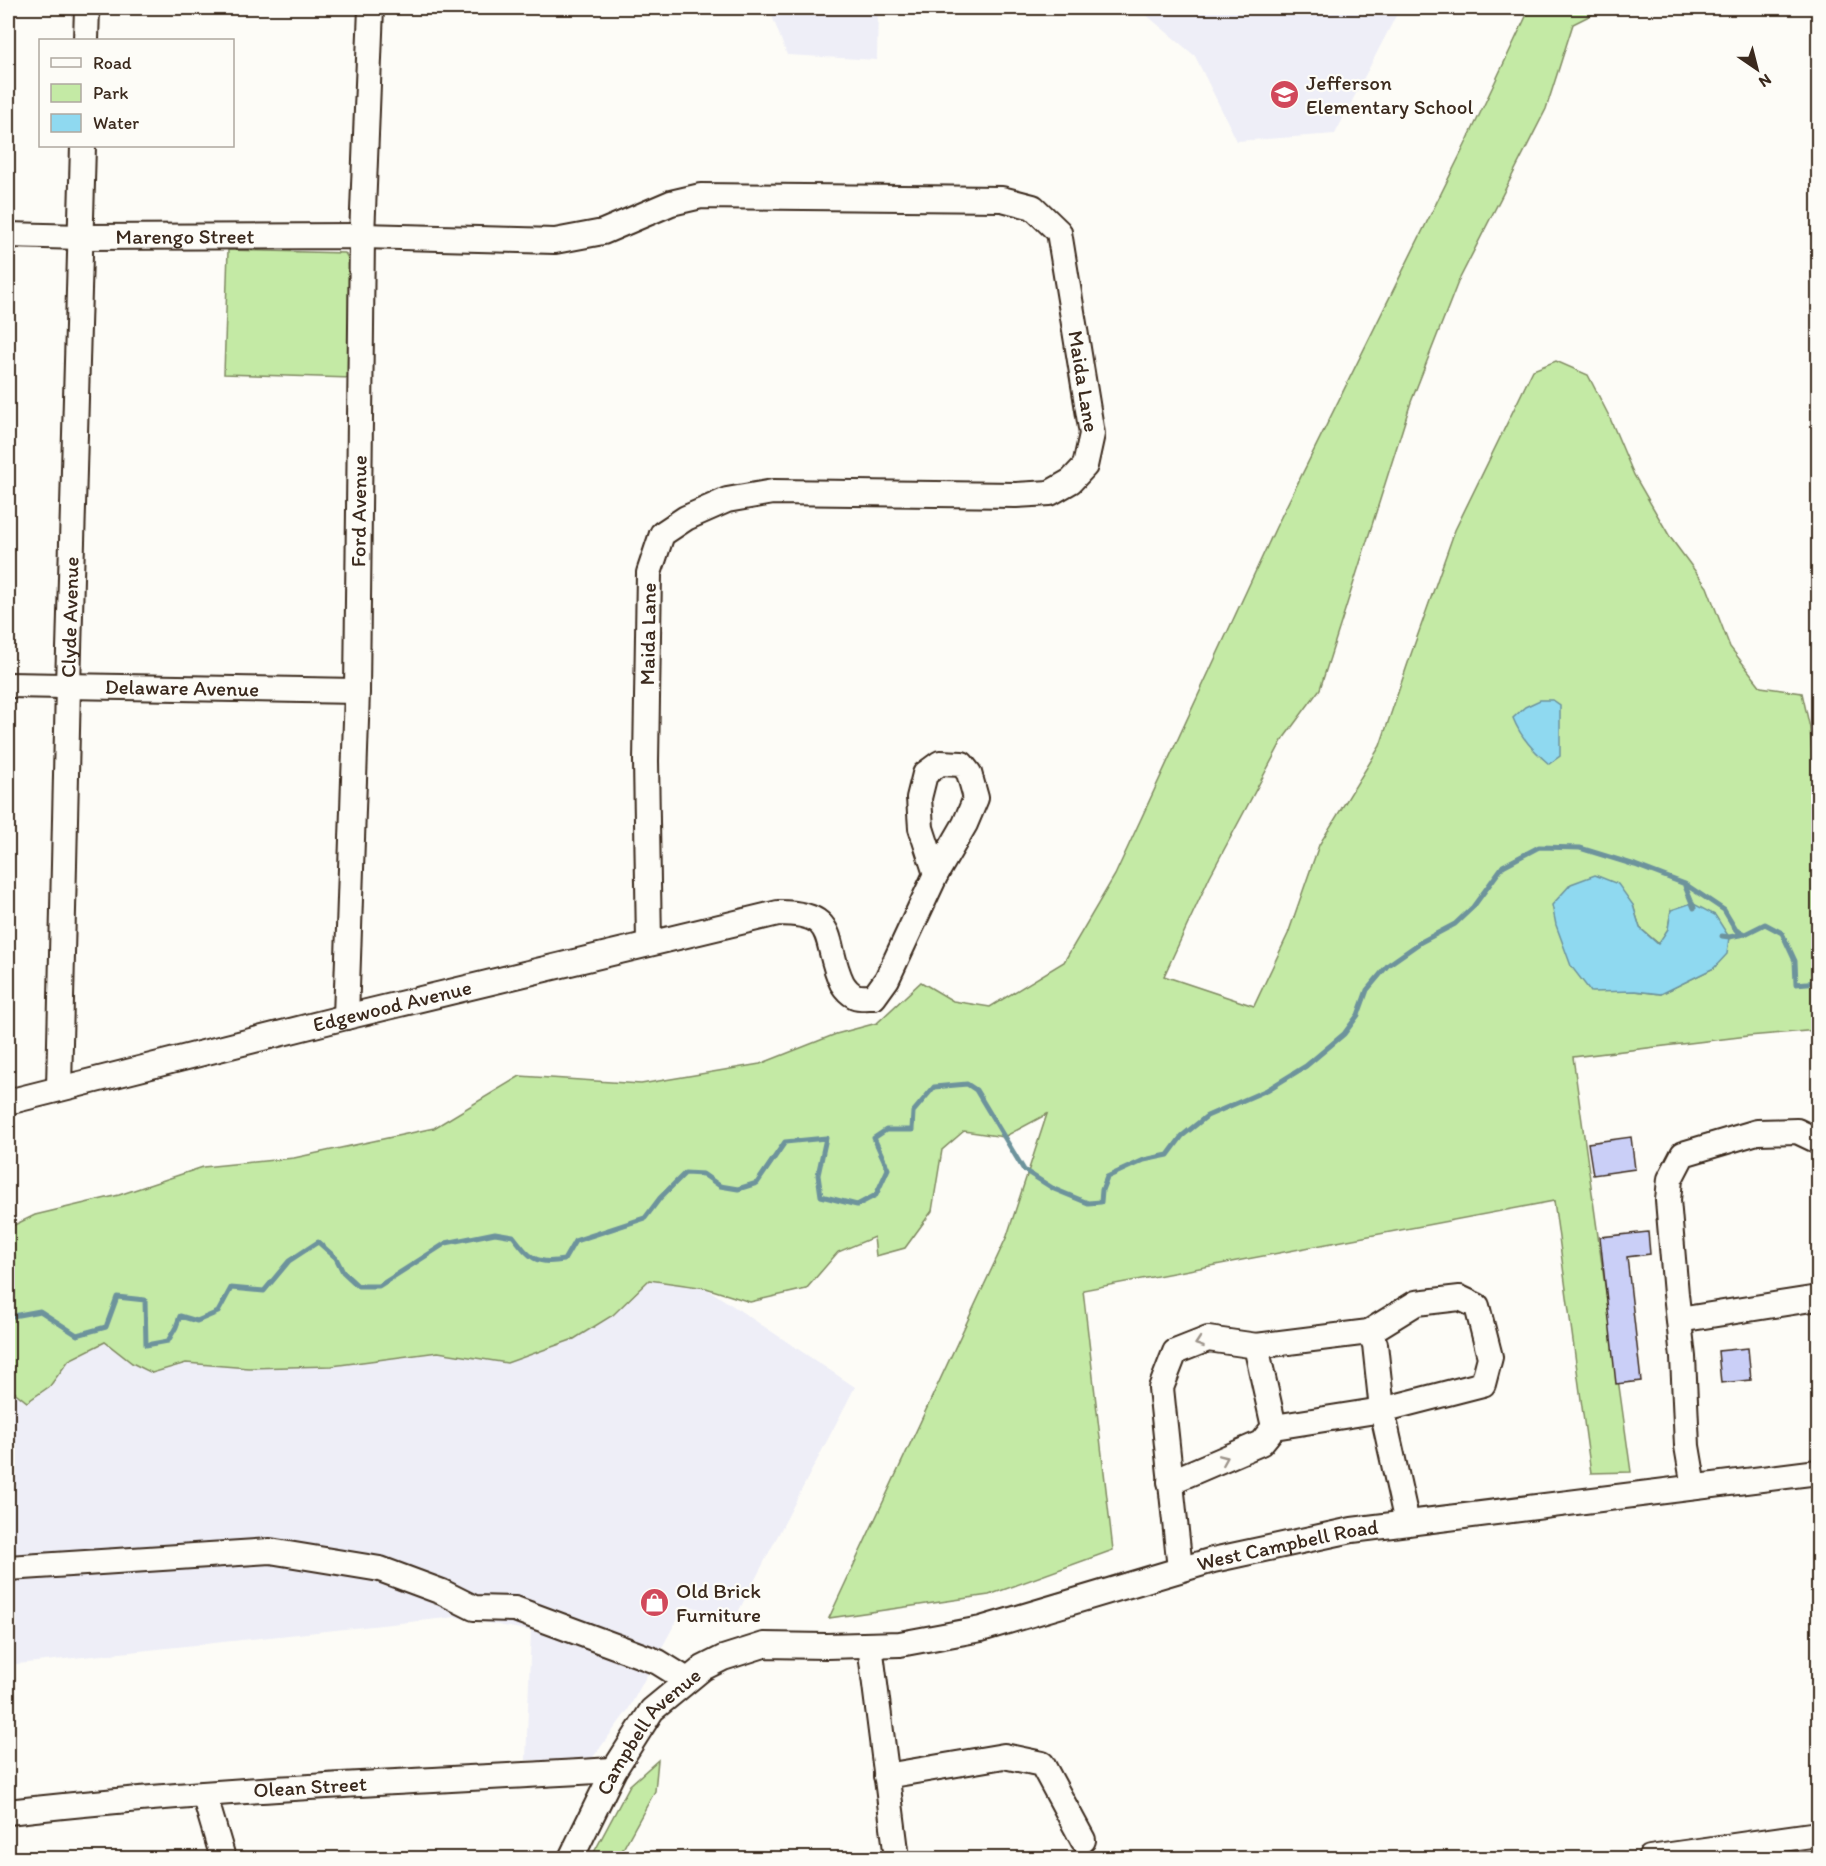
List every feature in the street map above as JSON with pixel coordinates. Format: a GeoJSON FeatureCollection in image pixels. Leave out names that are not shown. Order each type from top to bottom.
{"type":"FeatureCollection","features":[{"type":"Feature","properties":{"kind":"street"},"geometry":{"type":"LineString","coordinates":[[86,39],[87,8]]}},
{"type":"Feature","properties":{"kind":"street","name":"Ford Avenue"},"geometry":{"type":"LineString","coordinates":[[346,1017],[357,691],[362,236],[371,8]]}},
{"type":"Feature","properties":{"kind":"street","name":"Clyde Avenue"},"geometry":{"type":"LineString","coordinates":[[59,1088],[83,147]]}},
{"type":"Feature","properties":{"kind":"street","name":"Maida Lane"},"geometry":{"type":"LineString","coordinates":[[362,236],[555,241],[603,232],[671,203],[701,196],[1002,199],[1034,207],[1059,232],[1092,434],[1085,466],[1071,481],[1050,493],[1016,495],[773,492],[727,500],[686,518],[662,534],[649,573],[646,761],[649,943]]}},
{"type":"Feature","properties":{"kind":"street","name":"Marengo Street"},"geometry":{"type":"LineString","coordinates":[[8,235],[362,236]]}},
{"type":"Feature","properties":{"kind":"street","name":"Delaware Avenue"},"geometry":{"type":"LineString","coordinates":[[8,685],[357,691]]}},
{"type":"Feature","properties":{"kind":"street","name":"Edgewood Avenue"},"geometry":{"type":"LineString","coordinates":[[8,1101],[778,913],[798,913],[815,920],[827,931],[838,975],[845,989],[856,997],[874,997],[887,979],[936,874]]}},
{"type":"Feature","properties":{"kind":"street"},"geometry":{"type":"LineString","coordinates":[[1694,1488],[1687,1446],[1683,1356],[1668,1200],[1670,1179],[1683,1154],[1757,1132],[1797,1131],[1818,1141]]}},
{"type":"Feature","properties":{"kind":"street"},"geometry":{"type":"LineString","coordinates":[[1170,1482],[1261,1443],[1274,1427],[1382,1410],[1483,1384],[1490,1357],[1477,1306],[1461,1298],[1416,1303],[1370,1332],[1257,1346],[1208,1340],[1175,1352],[1161,1388],[1170,1482],[1180,1569]]}},
{"type":"Feature","properties":{"kind":"street"},"geometry":{"type":"LineString","coordinates":[[1679,1320],[1818,1298]]}},
{"type":"Feature","properties":{"kind":"street"},"geometry":{"type":"LineString","coordinates":[[1370,1332],[1376,1344],[1382,1410],[1407,1523]]}},
{"type":"Feature","properties":{"kind":"street"},"geometry":{"type":"LineString","coordinates":[[1257,1346],[1274,1427]]}},
{"type":"Feature","properties":{"kind":"street","name":"West Campbell Road"},"geometry":{"type":"LineString","coordinates":[[764,1645],[900,1644],[981,1629],[1213,1560],[1352,1530],[1818,1472]]}},
{"type":"Feature","properties":{"kind":"street"},"geometry":{"type":"LineString","coordinates":[[8,1568],[281,1552],[380,1569],[442,1592],[474,1608],[515,1609],[658,1662],[687,1680]]}},
{"type":"Feature","properties":{"kind":"street","name":"Campbell Avenue"},"geometry":{"type":"LineString","coordinates":[[571,1858],[614,1770],[652,1710],[703,1668],[723,1658],[764,1645]]}},
{"type":"Feature","properties":{"kind":"street"},"geometry":{"type":"LineString","coordinates":[[870,1645],[897,1858]]}},
{"type":"Feature","properties":{"kind":"street"},"geometry":{"type":"LineString","coordinates":[[886,1776],[1004,1756],[1042,1764],[1083,1840]]}},
{"type":"Feature","properties":{"kind":"street","name":"Olean Street"},"geometry":{"type":"LineString","coordinates":[[8,1812],[74,1804],[204,1794],[614,1770]]}},
{"type":"Feature","properties":{"kind":"street"},"geometry":{"type":"LineString","coordinates":[[204,1794],[223,1858]]}},
{"type":"Feature","properties":{"kind":"street"},"geometry":{"type":"LineString","coordinates":[[8,1827],[74,1804]]}},
{"type":"Feature","properties":{"kind":"street"},"geometry":{"type":"LineString","coordinates":[[1650,1858],[1705,1855],[1818,1834]]}},
{"type":"Feature","properties":{"kind":"shaded area"},"geometry":{"type":"Polygon","coordinates":[[[769,8],[878,8],[877,60],[787,55],[769,8]]]}},
{"type":"Feature","properties":{"kind":"shaded area","name":"Jefferson Elementary School"},"geometry":{"type":"Polygon","coordinates":[[[1138,8],[1400,8],[1335,134],[1237,141],[1195,56],[1138,8]]]}},
{"type":"Feature","properties":{"kind":"shaded area"},"geometry":{"type":"Polygon","coordinates":[[[649,1280],[706,1288],[855,1387],[735,1618],[685,1605],[628,1710],[591,1760],[526,1760],[531,1631],[456,1617],[8,1665],[8,1387],[27,1402],[50,1386],[69,1360],[105,1342],[132,1363],[152,1373],[186,1363],[248,1368],[332,1366],[438,1352],[507,1363],[574,1339],[613,1315],[649,1280]]]}},
{"type":"Feature","properties":{"kind":"green space"},"geometry":{"type":"Polygon","coordinates":[[[1530,8],[1605,8],[1573,24],[1546,109],[1458,282],[1411,402],[1320,689],[1283,739],[1210,876],[1164,976],[1254,1006],[1288,934],[1319,845],[1380,746],[1455,530],[1533,370],[1556,361],[1588,375],[1609,416],[1634,475],[1670,537],[1707,587],[1730,647],[1761,687],[1802,693],[1810,728],[1817,816],[1814,855],[1818,863],[1818,1030],[1573,1057],[1631,1472],[1591,1473],[1554,1201],[1083,1290],[1113,1550],[989,1595],[829,1618],[1007,1236],[1047,1114],[1004,1137],[964,1131],[942,1150],[932,1211],[905,1248],[876,1256],[874,1237],[838,1252],[806,1289],[750,1302],[706,1288],[649,1280],[613,1315],[574,1339],[507,1363],[438,1352],[332,1366],[248,1368],[186,1363],[152,1373],[132,1363],[105,1342],[69,1360],[50,1386],[27,1402],[8,1387],[8,1228],[35,1215],[119,1195],[203,1167],[294,1158],[434,1128],[520,1076],[641,1084],[760,1064],[836,1034],[877,1023],[921,982],[953,1001],[990,1007],[1064,962],[1115,875],[1276,527],[1466,143],[1530,8]],[[1633,905],[1635,991],[1661,994],[1714,968],[1671,910],[1668,929],[1659,944],[1640,928],[1633,905]]]}},
{"type":"Feature","properties":{"kind":"green space"},"geometry":{"type":"Polygon","coordinates":[[[228,250],[345,253],[354,268],[351,378],[224,374],[228,250]]]}},
{"type":"Feature","properties":{"kind":"green space"},"geometry":{"type":"Polygon","coordinates":[[[658,1760],[655,1791],[618,1858],[591,1858],[630,1785],[658,1760]]]}},
{"type":"Feature","properties":{"kind":"water"},"geometry":{"type":"Polygon","coordinates":[[[1540,700],[1553,700],[1560,705],[1560,756],[1549,764],[1528,743],[1513,718],[1525,707],[1540,700]]]}},
{"type":"Feature","properties":{"kind":"water"},"geometry":{"type":"Polygon","coordinates":[[[1595,875],[1618,884],[1633,905],[1640,928],[1658,944],[1668,929],[1671,910],[1692,903],[1715,915],[1729,937],[1727,954],[1714,968],[1661,994],[1635,991],[1591,992],[1571,966],[1556,925],[1552,905],[1571,884],[1595,875]]]}},
{"type":"Feature","properties":{"kind":"building"},"geometry":{"type":"Polygon","coordinates":[[[1631,1137],[1635,1169],[1593,1175],[1588,1143],[1631,1137]]]}},
{"type":"Feature","properties":{"kind":"building"},"geometry":{"type":"Polygon","coordinates":[[[1648,1232],[1650,1254],[1627,1257],[1641,1381],[1616,1384],[1600,1237],[1648,1232]]]}},
{"type":"Feature","properties":{"kind":"building"},"geometry":{"type":"Polygon","coordinates":[[[1748,1348],[1751,1380],[1721,1383],[1718,1351],[1748,1348]]]}},
{"type":"Feature","properties":{"kind":"waterway"},"geometry":{"type":"LineString","coordinates":[[8,1314],[13,1316],[40,1311],[77,1335],[106,1327],[117,1297],[145,1300],[146,1345],[168,1341],[180,1316],[197,1321],[218,1312],[231,1288],[264,1291],[289,1261],[318,1242],[336,1258],[343,1272],[358,1286],[379,1286],[446,1243],[495,1233],[513,1236],[534,1258],[546,1261],[564,1260],[575,1241],[645,1218],[660,1198],[685,1173],[703,1174],[720,1186],[738,1189],[757,1183],[785,1142],[826,1138],[818,1175],[821,1196],[857,1205],[876,1195],[888,1169],[874,1138],[886,1130],[912,1130],[913,1112],[934,1087],[967,1084],[976,1090],[1024,1170],[1054,1189],[1088,1203],[1101,1202],[1102,1190],[1107,1177],[1144,1160],[1168,1155],[1182,1136],[1207,1116],[1267,1090],[1306,1066],[1344,1034],[1358,1015],[1367,990],[1388,965],[1421,942],[1455,924],[1473,907],[1503,866],[1539,847],[1580,848],[1685,884],[1724,910],[1736,930],[1745,934],[1765,924],[1782,933],[1795,961],[1796,984],[1818,982]]}},
{"type":"Feature","properties":{"kind":"waterway"},"geometry":{"type":"LineString","coordinates":[[1685,886],[1694,908]]}},
{"type":"Feature","properties":{"kind":"waterway"},"geometry":{"type":"LineString","coordinates":[[1722,936],[1745,934]]}},
{"type":"Feature","properties":{"kind":"place","name":"Jefferson Elementary School"},"geometry":{"type":"Point","coordinates":[1285,95]}},
{"type":"Feature","properties":{"kind":"place","name":"Old Brick Furniture"},"geometry":{"type":"Point","coordinates":[655,1603]}}]}
